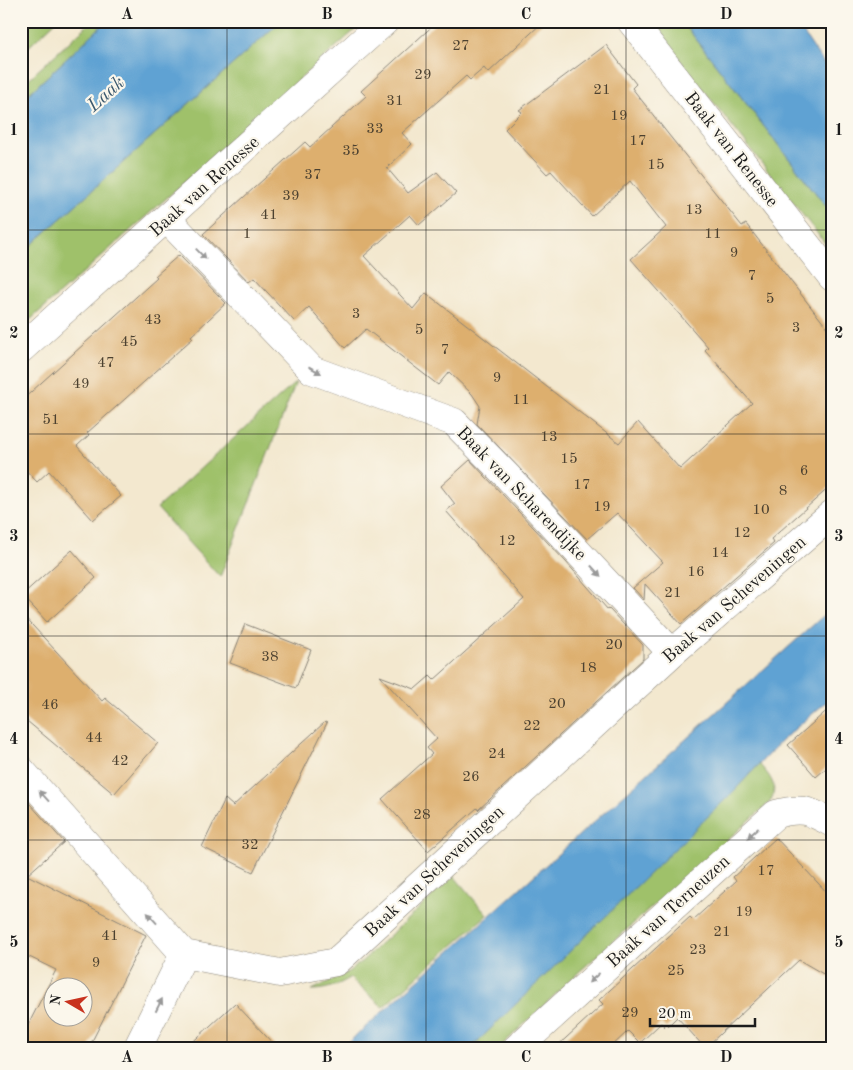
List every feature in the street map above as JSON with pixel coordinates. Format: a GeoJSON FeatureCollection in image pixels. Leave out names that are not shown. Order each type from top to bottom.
{"type":"FeatureCollection","features":[{"type":"Feature","properties":{"kind":"street","name":"Baak van Renesse"},"geometry":{"type":"LineString","coordinates":[[21,349],[168,219],[385,21]]}},
{"type":"Feature","properties":{"kind":"street","name":"Baak van Renesse"},"geometry":{"type":"LineString","coordinates":[[631,21],[832,277]]}},
{"type":"Feature","properties":{"kind":"street","name":"Baak van Scharendijke"},"geometry":{"type":"LineString","coordinates":[[168,219],[312,370],[454,422],[672,653]]}},
{"type":"Feature","properties":{"kind":"street","name":"Baak van Scheveningen"},"geometry":{"type":"LineString","coordinates":[[184,954],[280,973],[336,962],[672,653],[832,514]]}},
{"type":"Feature","properties":{"kind":"street"},"geometry":{"type":"LineString","coordinates":[[21,770],[184,954],[137,1049]]}},
{"type":"Feature","properties":{"kind":"street","name":"Baak van Terneuzen"},"geometry":{"type":"LineString","coordinates":[[516,1049],[776,814],[794,809],[814,813],[832,823]]}},
{"type":"Feature","properties":{"kind":"green space"},"geometry":{"type":"Polygon","coordinates":[[[21,21],[56,21],[21,54],[21,21]]]}},
{"type":"Feature","properties":{"kind":"green space"},"geometry":{"type":"Polygon","coordinates":[[[92,21],[107,21],[21,101],[21,86],[92,21]]]}},
{"type":"Feature","properties":{"kind":"green space"},"geometry":{"type":"Polygon","coordinates":[[[281,21],[365,21],[21,328],[21,254],[281,21]]]}},
{"type":"Feature","properties":{"kind":"green space"},"geometry":{"type":"Polygon","coordinates":[[[649,21],[682,21],[832,214],[832,252],[649,21]]]}},
{"type":"Feature","properties":{"kind":"green space"},"geometry":{"type":"Polygon","coordinates":[[[296,382],[220,577],[157,508],[296,382]]]}},
{"type":"Feature","properties":{"kind":"green space"},"geometry":{"type":"Polygon","coordinates":[[[759,764],[770,777],[774,787],[769,803],[580,971],[498,1049],[469,1049],[759,764]]]}},
{"type":"Feature","properties":{"kind":"green space"},"geometry":{"type":"Polygon","coordinates":[[[454,876],[487,915],[383,1007],[350,978],[332,987],[312,990],[348,972],[361,962],[454,876]]]}},
{"type":"Feature","properties":{"kind":"water","name":"Laak"},"geometry":{"type":"Polygon","coordinates":[[[107,21],[281,21],[21,254],[21,101],[107,21]]]}},
{"type":"Feature","properties":{"kind":"water"},"geometry":{"type":"Polygon","coordinates":[[[682,21],[795,21],[832,75],[832,214],[682,21]]]}},
{"type":"Feature","properties":{"kind":"water"},"geometry":{"type":"Polygon","coordinates":[[[832,608],[832,697],[781,741],[733,792],[470,1049],[341,1049],[832,608]]]}},
{"type":"Feature","properties":{"kind":"building"},"geometry":{"type":"Polygon","coordinates":[[[438,21],[544,21],[488,73],[484,68],[470,80],[466,76],[402,133],[412,144],[387,168],[408,193],[437,172],[456,193],[419,225],[410,215],[364,256],[413,309],[426,293],[619,443],[638,422],[680,469],[752,403],[705,350],[708,347],[631,259],[666,227],[630,181],[592,216],[551,171],[547,174],[505,129],[522,112],[519,110],[606,45],[636,84],[632,88],[742,226],[746,224],[832,334],[832,485],[771,539],[774,543],[681,624],[645,584],[644,600],[633,588],[663,562],[617,513],[587,539],[477,424],[480,406],[472,394],[449,372],[438,385],[366,329],[345,348],[309,307],[294,321],[254,278],[249,282],[203,234],[305,142],[310,147],[366,96],[361,91],[438,21]]]}},
{"type":"Feature","properties":{"kind":"building"},"geometry":{"type":"Polygon","coordinates":[[[179,255],[226,303],[191,336],[193,338],[87,433],[89,435],[77,446],[121,496],[93,520],[49,471],[37,482],[21,465],[21,401],[157,278],[155,276],[179,255]]]}},
{"type":"Feature","properties":{"kind":"building"},"geometry":{"type":"Polygon","coordinates":[[[470,460],[566,562],[608,610],[643,645],[643,659],[478,810],[477,808],[428,851],[382,799],[432,754],[427,748],[437,739],[380,676],[415,689],[430,676],[434,680],[524,599],[446,511],[455,504],[441,486],[470,460]]]}},
{"type":"Feature","properties":{"kind":"building"},"geometry":{"type":"Polygon","coordinates":[[[72,550],[96,578],[47,622],[22,595],[72,550]]]}},
{"type":"Feature","properties":{"kind":"building"},"geometry":{"type":"Polygon","coordinates":[[[21,613],[102,701],[105,698],[158,743],[114,794],[21,716],[21,613]]]}},
{"type":"Feature","properties":{"kind":"building"},"geometry":{"type":"Polygon","coordinates":[[[245,624],[311,650],[296,688],[230,663],[245,624]]]}},
{"type":"Feature","properties":{"kind":"building"},"geometry":{"type":"Polygon","coordinates":[[[832,706],[832,763],[816,777],[788,745],[832,706]]]}},
{"type":"Feature","properties":{"kind":"building"},"geometry":{"type":"Polygon","coordinates":[[[325,722],[327,723],[253,872],[202,847],[225,799],[233,806],[325,722]]]}},
{"type":"Feature","properties":{"kind":"building"},"geometry":{"type":"Polygon","coordinates":[[[21,794],[64,842],[27,875],[146,935],[88,1049],[21,1049],[21,1039],[42,998],[42,1028],[92,1028],[92,978],[52,978],[56,970],[21,953],[21,794]]]}},
{"type":"Feature","properties":{"kind":"building"},"geometry":{"type":"Polygon","coordinates":[[[776,838],[832,898],[832,979],[799,960],[705,1048],[677,1017],[666,1028],[661,1023],[640,1043],[628,1031],[609,1049],[554,1049],[603,1004],[599,1000],[690,917],[693,920],[736,881],[733,877],[776,838]]]}},
{"type":"Feature","properties":{"kind":"building"},"geometry":{"type":"Polygon","coordinates":[[[235,1003],[278,1049],[185,1049],[235,1003]]]}}]}
